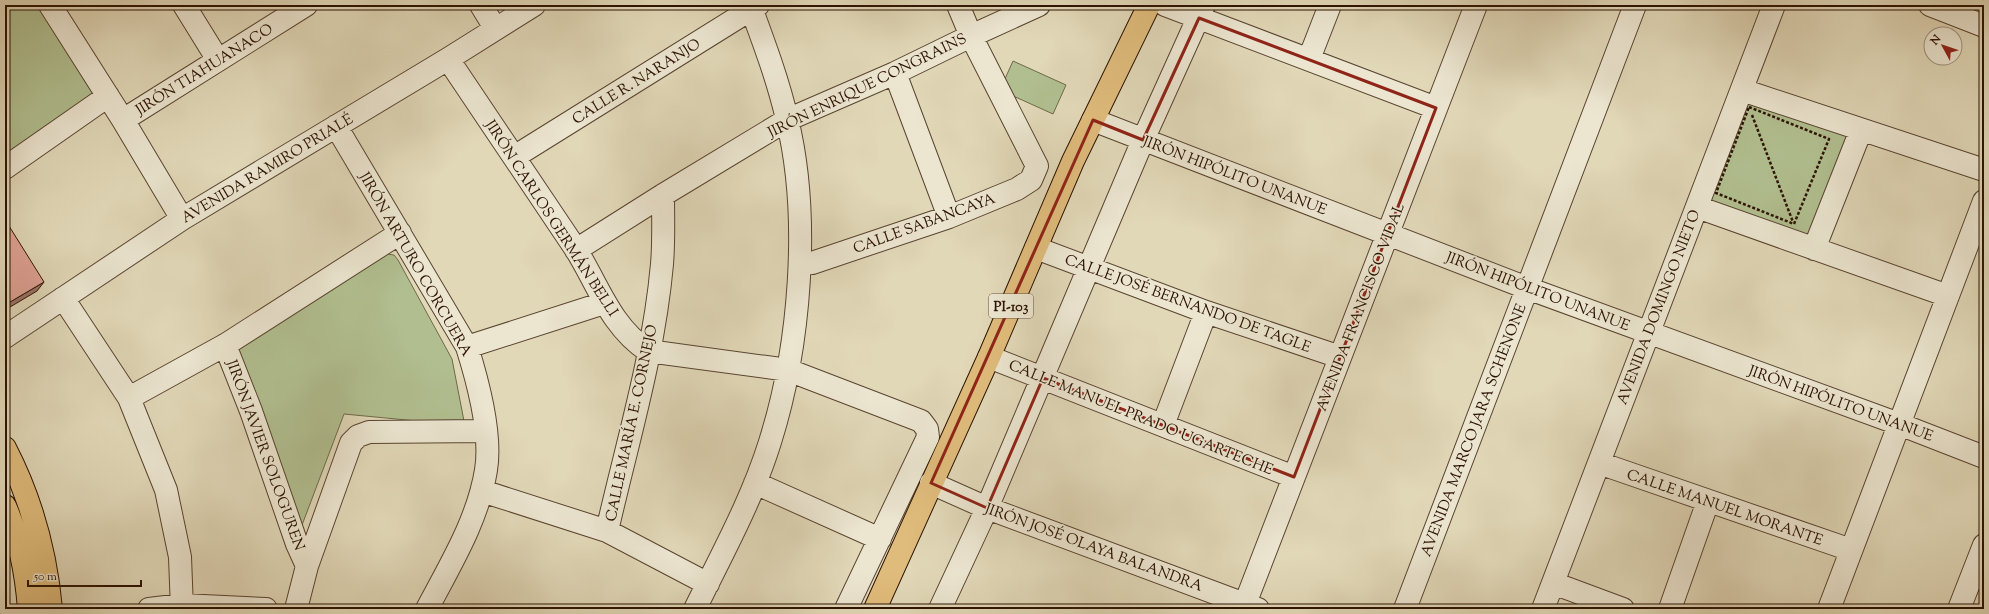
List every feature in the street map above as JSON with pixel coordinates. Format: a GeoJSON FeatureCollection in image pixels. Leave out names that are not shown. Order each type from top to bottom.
{"type":"FeatureCollection","features":[{"type":"Feature","properties":{"kind":"main road","name":"PI-103"},"geometry":{"type":"LineString","coordinates":[[881,607],[931,483],[989,357],[1073,160],[1149,5]]}},
{"type":"Feature","properties":{"kind":"main road"},"geometry":{"type":"LineString","coordinates":[[5,448],[16,469],[30,505],[46,573],[51,609]]}},
{"type":"Feature","properties":{"kind":"main road"},"geometry":{"type":"LineString","coordinates":[[5,506],[20,543],[27,582],[29,609]]}},
{"type":"Feature","properties":{"kind":"street"},"geometry":{"type":"LineString","coordinates":[[50,5],[123,120],[182,218]]}},
{"type":"Feature","properties":{"kind":"street"},"geometry":{"type":"LineString","coordinates":[[184,5],[218,60]]}},
{"type":"Feature","properties":{"kind":"street","name":"JIRÓN TIAHUANACO"},"geometry":{"type":"LineString","coordinates":[[123,120],[306,5]]}},
{"type":"Feature","properties":{"kind":"street"},"geometry":{"type":"LineString","coordinates":[[481,5],[495,28]]}},
{"type":"Feature","properties":{"kind":"street","name":"AVENIDA RAMIRO PRIALÉ"},"geometry":{"type":"LineString","coordinates":[[5,337],[182,218],[448,59],[495,28],[534,5]]}},
{"type":"Feature","properties":{"kind":"street"},"geometry":{"type":"LineString","coordinates":[[958,5],[970,36]]}},
{"type":"Feature","properties":{"kind":"street","name":"JIRÓN ENRIQUE CONGRAINS"},"geometry":{"type":"LineString","coordinates":[[576,250],[663,194],[788,120],[895,73],[970,36],[1040,5]]}},
{"type":"Feature","properties":{"kind":"street"},"geometry":{"type":"LineString","coordinates":[[1165,5],[1202,11],[1309,59],[1436,108]]}},
{"type":"Feature","properties":{"kind":"street"},"geometry":{"type":"LineString","coordinates":[[1309,59],[1330,5]]}},
{"type":"Feature","properties":{"kind":"street","name":"AVENIDA FRANCISCO VIDAL"},"geometry":{"type":"LineString","coordinates":[[1249,607],[1294,477],[1476,5]]}},
{"type":"Feature","properties":{"kind":"street","name":"AVENIDA MARCO JARA SCHENONE"},"geometry":{"type":"LineString","coordinates":[[1405,609],[1635,5]]}},
{"type":"Feature","properties":{"kind":"street","name":"AVENIDA DOMINGO NIETO"},"geometry":{"type":"LineString","coordinates":[[1543,609],[1697,207],[1745,98],[1774,5]]}},
{"type":"Feature","properties":{"kind":"street"},"geometry":{"type":"LineString","coordinates":[[1930,5],[1984,26]]}},
{"type":"Feature","properties":{"kind":"street"},"geometry":{"type":"LineString","coordinates":[[695,609],[738,524],[770,442],[788,370],[796,315],[800,264],[799,207],[794,154],[788,120],[753,6]]}},
{"type":"Feature","properties":{"kind":"street","name":"CALLE R. NARANJO"},"geometry":{"type":"LineString","coordinates":[[514,157],[753,6]]}},
{"type":"Feature","properties":{"kind":"street"},"geometry":{"type":"LineString","coordinates":[[940,609],[987,508],[1143,140],[1202,11]]}},
{"type":"Feature","properties":{"kind":"street","name":"CALLE SABANCAYA"},"geometry":{"type":"LineString","coordinates":[[800,264],[812,263],[949,217],[1017,189],[1031,180],[1037,166],[970,36]]}},
{"type":"Feature","properties":{"kind":"street","name":"JIRÓN CARLOS GERMÁN BELLI"},"geometry":{"type":"LineString","coordinates":[[448,59],[576,250],[604,303],[633,341],[648,350]]}},
{"type":"Feature","properties":{"kind":"street"},"geometry":{"type":"LineString","coordinates":[[895,73],[949,217]]}},
{"type":"Feature","properties":{"kind":"street"},"geometry":{"type":"LineString","coordinates":[[5,168],[108,96]]}},
{"type":"Feature","properties":{"kind":"street"},"geometry":{"type":"LineString","coordinates":[[1745,98],[1861,130],[1984,170]]}},
{"type":"Feature","properties":{"kind":"street","name":"JIRÓN HIPÓLITO UNANUE"},"geometry":{"type":"LineString","coordinates":[[1093,120],[1527,288],[1899,424],[1984,457]]}},
{"type":"Feature","properties":{"kind":"street","name":"JIRÓN ARTURO CORCUERA"},"geometry":{"type":"LineString","coordinates":[[336,126],[467,347],[477,379],[486,431],[487,468],[482,491],[467,532],[426,609]]}},
{"type":"Feature","properties":{"kind":"street"},"geometry":{"type":"LineString","coordinates":[[1814,249],[1861,130]]}},
{"type":"Feature","properties":{"kind":"street","name":"CALLE MARÍA E. CORNEJO"},"geometry":{"type":"LineString","coordinates":[[608,531],[638,405],[648,350],[662,263],[663,194]]}},
{"type":"Feature","properties":{"kind":"street"},"geometry":{"type":"LineString","coordinates":[[1829,609],[1984,201]]}},
{"type":"Feature","properties":{"kind":"street"},"geometry":{"type":"LineString","coordinates":[[1697,207],[1948,296]]}},
{"type":"Feature","properties":{"kind":"street"},"geometry":{"type":"LineString","coordinates":[[128,398],[225,345],[400,233]]}},
{"type":"Feature","properties":{"kind":"street","name":"CALLE JOSÉ BERNANDO DE TAGLE"},"geometry":{"type":"LineString","coordinates":[[1036,248],[1206,312],[1340,357]]}},
{"type":"Feature","properties":{"kind":"street"},"geometry":{"type":"LineString","coordinates":[[63,298],[128,398],[166,490],[180,557],[182,607]]}},
{"type":"Feature","properties":{"kind":"street"},"geometry":{"type":"LineString","coordinates":[[467,347],[604,303]]}},
{"type":"Feature","properties":{"kind":"street"},"geometry":{"type":"LineString","coordinates":[[1164,425],[1206,312]]}},
{"type":"Feature","properties":{"kind":"street","name":"JIRÓN JAVIER SOLOGUREN"},"geometry":{"type":"LineString","coordinates":[[225,345],[253,418],[297,544],[307,566]]}},
{"type":"Feature","properties":{"kind":"street"},"geometry":{"type":"LineString","coordinates":[[648,350],[788,370],[921,421],[927,429],[928,438],[846,609]]}},
{"type":"Feature","properties":{"kind":"street","name":"CALLE MANUEL PRADO UGARTECHE"},"geometry":{"type":"LineString","coordinates":[[989,357],[1294,477]]}},
{"type":"Feature","properties":{"kind":"street"},"geometry":{"type":"LineString","coordinates":[[296,609],[307,566],[351,443],[358,436],[369,432],[486,431]]}},
{"type":"Feature","properties":{"kind":"street","name":"CALLE MANUEL MORANTE"},"geometry":{"type":"LineString","coordinates":[[1598,463],[1851,550]]}},
{"type":"Feature","properties":{"kind":"street"},"geometry":{"type":"LineString","coordinates":[[755,483],[880,539]]}},
{"type":"Feature","properties":{"kind":"street","name":"JIRÓN JOSÉ OLAYA BALANDRA"},"geometry":{"type":"LineString","coordinates":[[931,483],[987,508],[1249,607]]}},
{"type":"Feature","properties":{"kind":"street"},"geometry":{"type":"LineString","coordinates":[[482,491],[608,531],[708,584]]}},
{"type":"Feature","properties":{"kind":"street"},"geometry":{"type":"LineString","coordinates":[[1670,609],[1708,501]]}},
{"type":"Feature","properties":{"kind":"street"},"geometry":{"type":"LineString","coordinates":[[1959,609],[1984,545]]}},
{"type":"Feature","properties":{"kind":"street"},"geometry":{"type":"LineString","coordinates":[[1553,583],[1623,609]]}},
{"type":"Feature","properties":{"kind":"street"},"geometry":{"type":"LineString","coordinates":[[149,609],[182,607],[266,609]]}},
{"type":"Feature","properties":{"kind":"path"},"geometry":{"type":"LineString","coordinates":[[1745,98],[1829,139],[1794,224]]}},
{"type":"Feature","properties":{"kind":"path"},"geometry":{"type":"LineString","coordinates":[[1745,98],[1716,193],[1794,224]]}},
{"type":"Feature","properties":{"kind":"path"},"geometry":{"type":"LineString","coordinates":[[1745,98],[1794,224]]}},
{"type":"Feature","properties":{"kind":"highlighted area"},"geometry":{"type":"Polygon","coordinates":[[[1199,18],[1436,108],[1294,477],[1043,378],[987,508],[931,483],[1093,120],[1143,140],[1199,18]]]}},
{"type":"Feature","properties":{"kind":"green space"},"geometry":{"type":"Polygon","coordinates":[[[5,5],[40,5],[98,97],[5,156],[5,5]]]}},
{"type":"Feature","properties":{"kind":"green space"},"geometry":{"type":"Polygon","coordinates":[[[1013,61],[1066,85],[1053,114],[1000,90],[1013,61]]]}},
{"type":"Feature","properties":{"kind":"green space"},"geometry":{"type":"Polygon","coordinates":[[[1742,90],[1861,130],[1811,238],[1700,197],[1742,90]]]}},
{"type":"Feature","properties":{"kind":"green space"},"geometry":{"type":"Polygon","coordinates":[[[387,254],[394,255],[398,260],[452,359],[464,421],[459,425],[344,414],[299,533],[231,352],[387,254]]]}},
{"type":"Feature","properties":{"kind":"building"},"geometry":{"type":"Polygon","coordinates":[[[9,226],[44,282],[5,305],[5,229],[9,226]]]}}]}
